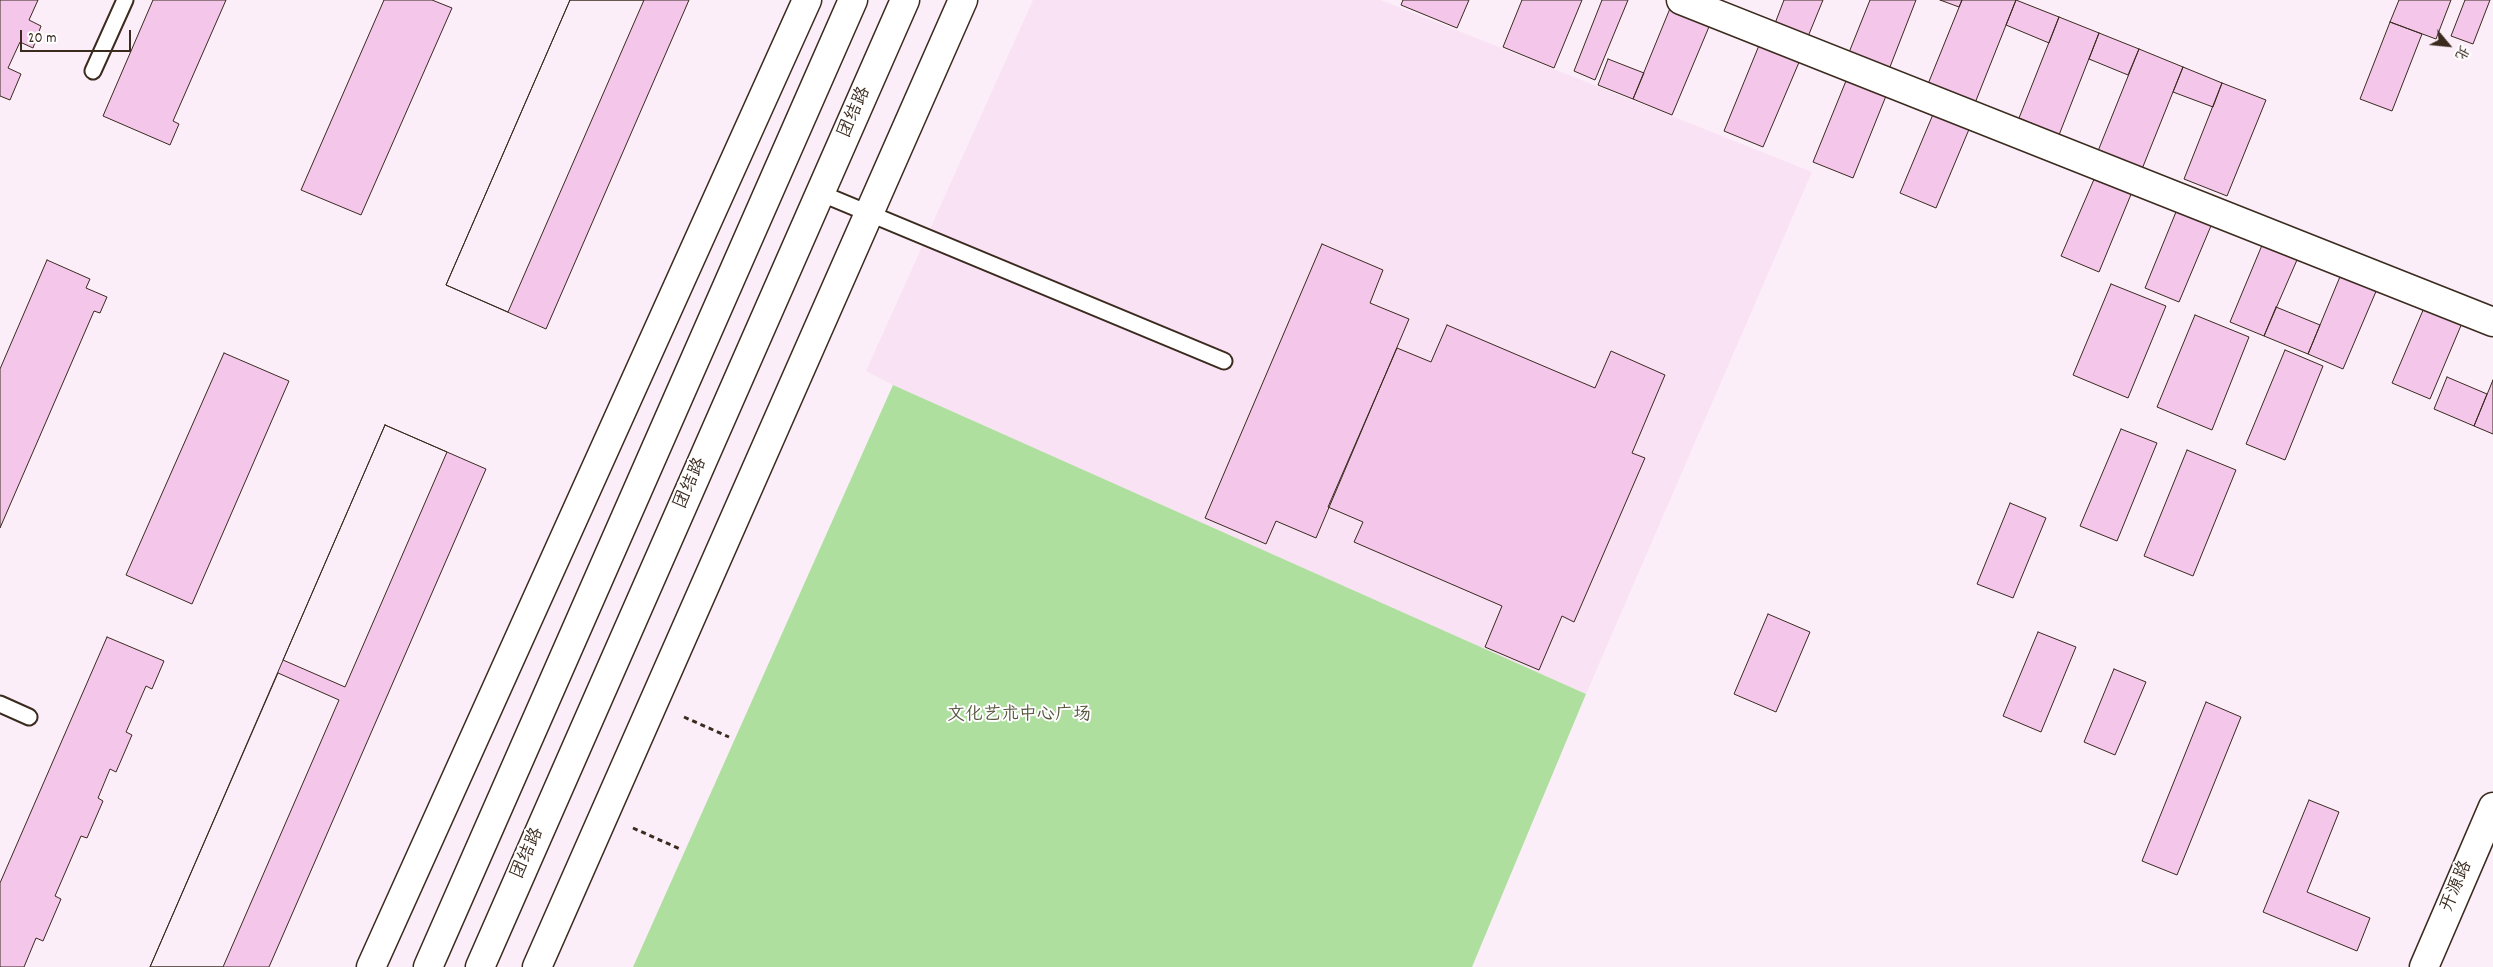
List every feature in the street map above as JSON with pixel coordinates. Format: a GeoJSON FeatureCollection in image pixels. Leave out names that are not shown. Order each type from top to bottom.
{"type":"FeatureCollection","features":[{"type":"Feature","properties":{"kind":"street"},"geometry":{"type":"LineString","coordinates":[[371,967],[807,0]]}},
{"type":"Feature","properties":{"kind":"street"},"geometry":{"type":"LineString","coordinates":[[428,967],[853,0]]}},
{"type":"Feature","properties":{"kind":"street","name":"团结路"},"geometry":{"type":"LineString","coordinates":[[480,967],[905,0]]}},
{"type":"Feature","properties":{"kind":"street"},"geometry":{"type":"LineString","coordinates":[[538,967],[963,0]]}},
{"type":"Feature","properties":{"kind":"street"},"geometry":{"type":"LineString","coordinates":[[1681,0],[2493,322]]}},
{"type":"Feature","properties":{"kind":"street","name":"开源路"},"geometry":{"type":"LineString","coordinates":[[2424,967],[2493,807]]}},
{"type":"Feature","properties":{"kind":"lane"},"geometry":{"type":"LineString","coordinates":[[93,72],[125,0]]}},
{"type":"Feature","properties":{"kind":"lane"},"geometry":{"type":"LineString","coordinates":[[820,193],[1224,362]]}},
{"type":"Feature","properties":{"kind":"lane"},"geometry":{"type":"LineString","coordinates":[[0,704],[29,717]]}},
{"type":"Feature","properties":{"kind":"path"},"geometry":{"type":"LineString","coordinates":[[653,704],[729,737]]}},
{"type":"Feature","properties":{"kind":"path"},"geometry":{"type":"LineString","coordinates":[[604,816],[680,849]]}},
{"type":"Feature","properties":{"kind":"shaded area"},"geometry":{"type":"Polygon","coordinates":[[[1033,0],[1381,0],[1812,172],[1586,694],[893,385],[866,371],[1033,0]]]}},
{"type":"Feature","properties":{"kind":"green space","name":"文化艺术中心广场"},"geometry":{"type":"Polygon","coordinates":[[[893,385],[1586,694],[1472,967],[633,967],[893,385]]]}},
{"type":"Feature","properties":{"kind":"building"},"geometry":{"type":"Polygon","coordinates":[[[0,0],[38,0],[29,20],[41,26],[33,48],[20,42],[8,68],[21,74],[10,100],[0,96],[0,0]]]}},
{"type":"Feature","properties":{"kind":"building"},"geometry":{"type":"Polygon","coordinates":[[[153,0],[226,0],[173,121],[179,124],[170,145],[103,116],[153,0]]]}},
{"type":"Feature","properties":{"kind":"building"},"geometry":{"type":"Polygon","coordinates":[[[384,0],[432,0],[452,8],[361,215],[301,190],[384,0]]]}},
{"type":"Feature","properties":{"kind":"building"},"geometry":{"type":"Polygon","coordinates":[[[570,0],[644,0],[508,312],[446,285],[570,0]]]}},
{"type":"Feature","properties":{"kind":"building"},"geometry":{"type":"Polygon","coordinates":[[[570,0],[689,0],[546,329],[446,285],[570,0]]]}},
{"type":"Feature","properties":{"kind":"building"},"geometry":{"type":"Polygon","coordinates":[[[1403,0],[1469,0],[1457,28],[1401,5],[1403,0]]]}},
{"type":"Feature","properties":{"kind":"building"},"geometry":{"type":"Polygon","coordinates":[[[1522,0],[1582,0],[1554,68],[1503,47],[1522,0]]]}},
{"type":"Feature","properties":{"kind":"building"},"geometry":{"type":"Polygon","coordinates":[[[1602,0],[1628,0],[1595,80],[1574,71],[1602,0]]]}},
{"type":"Feature","properties":{"kind":"building"},"geometry":{"type":"Polygon","coordinates":[[[1784,0],[1823,0],[1807,39],[1774,26],[1784,0]]]}},
{"type":"Feature","properties":{"kind":"building"},"geometry":{"type":"Polygon","coordinates":[[[1870,0],[1916,0],[1888,72],[1848,55],[1870,0]]]}},
{"type":"Feature","properties":{"kind":"building"},"geometry":{"type":"Polygon","coordinates":[[[1940,0],[1962,0],[1959,7],[1940,0]]]}},
{"type":"Feature","properties":{"kind":"building"},"geometry":{"type":"Polygon","coordinates":[[[1962,0],[2016,0],[1975,103],[1928,84],[1962,0]]]}},
{"type":"Feature","properties":{"kind":"building"},"geometry":{"type":"Polygon","coordinates":[[[2016,0],[2059,17],[2049,43],[2006,25],[2016,0]]]}},
{"type":"Feature","properties":{"kind":"building"},"geometry":{"type":"Polygon","coordinates":[[[2399,0],[2451,0],[2436,39],[2390,22],[2399,0]]]}},
{"type":"Feature","properties":{"kind":"building"},"geometry":{"type":"Polygon","coordinates":[[[2465,0],[2490,0],[2473,44],[2451,36],[2465,0]]]}},
{"type":"Feature","properties":{"kind":"building"},"geometry":{"type":"Polygon","coordinates":[[[1671,6],[1711,22],[1672,115],[1633,99],[1671,6]]]}},
{"type":"Feature","properties":{"kind":"building"},"geometry":{"type":"Polygon","coordinates":[[[2059,17],[2099,33],[2059,135],[2019,118],[2059,17]]]}},
{"type":"Feature","properties":{"kind":"building"},"geometry":{"type":"Polygon","coordinates":[[[2390,22],[2422,34],[2392,111],[2360,99],[2390,22]]]}},
{"type":"Feature","properties":{"kind":"building"},"geometry":{"type":"Polygon","coordinates":[[[2099,33],[2139,49],[2128,75],[2089,59],[2099,33]]]}},
{"type":"Feature","properties":{"kind":"building"},"geometry":{"type":"Polygon","coordinates":[[[1760,43],[1800,60],[1763,147],[1724,131],[1760,43]]]}},
{"type":"Feature","properties":{"kind":"building"},"geometry":{"type":"Polygon","coordinates":[[[2139,49],[2183,67],[2142,169],[2098,151],[2139,49]]]}},
{"type":"Feature","properties":{"kind":"building"},"geometry":{"type":"Polygon","coordinates":[[[1608,59],[1644,73],[1633,99],[1598,85],[1608,59]]]}},
{"type":"Feature","properties":{"kind":"building"},"geometry":{"type":"Polygon","coordinates":[[[2183,67],[2222,83],[2213,107],[2173,92],[2183,67]]]}},
{"type":"Feature","properties":{"kind":"building"},"geometry":{"type":"Polygon","coordinates":[[[1848,76],[1888,91],[1853,178],[1813,162],[1848,76]]]}},
{"type":"Feature","properties":{"kind":"building"},"geometry":{"type":"Polygon","coordinates":[[[2222,83],[2266,100],[2227,196],[2184,179],[2222,83]]]}},
{"type":"Feature","properties":{"kind":"building"},"geometry":{"type":"Polygon","coordinates":[[[1934,112],[1970,127],[1936,208],[1900,193],[1934,112]]]}},
{"type":"Feature","properties":{"kind":"building"},"geometry":{"type":"Polygon","coordinates":[[[2095,177],[2132,192],[2099,272],[2061,256],[2095,177]]]}},
{"type":"Feature","properties":{"kind":"building"},"geometry":{"type":"Polygon","coordinates":[[[2178,207],[2213,221],[2179,302],[2145,288],[2178,207]]]}},
{"type":"Feature","properties":{"kind":"building"},"geometry":{"type":"Polygon","coordinates":[[[2265,238],[2300,253],[2264,336],[2230,322],[2265,238]]]}},
{"type":"Feature","properties":{"kind":"building"},"geometry":{"type":"Polygon","coordinates":[[[1322,244],[1383,270],[1370,303],[1409,319],[1316,538],[1276,521],[1266,544],[1205,518],[1322,244]]]}},
{"type":"Feature","properties":{"kind":"building"},"geometry":{"type":"Polygon","coordinates":[[[47,260],[90,279],[86,288],[107,297],[100,313],[94,311],[0,528],[0,369],[47,260]]]}},
{"type":"Feature","properties":{"kind":"building"},"geometry":{"type":"Polygon","coordinates":[[[2344,267],[2380,282],[2343,369],[2308,354],[2344,267]]]}},
{"type":"Feature","properties":{"kind":"building"},"geometry":{"type":"Polygon","coordinates":[[[2111,284],[2166,306],[2128,398],[2073,375],[2111,284]]]}},
{"type":"Feature","properties":{"kind":"building"},"geometry":{"type":"Polygon","coordinates":[[[2427,301],[2465,316],[2430,399],[2392,383],[2427,301]]]}},
{"type":"Feature","properties":{"kind":"building"},"geometry":{"type":"Polygon","coordinates":[[[2276,307],[2320,325],[2308,354],[2264,336],[2276,307]]]}},
{"type":"Feature","properties":{"kind":"building"},"geometry":{"type":"Polygon","coordinates":[[[2195,315],[2249,337],[2212,430],[2157,407],[2195,315]]]}},
{"type":"Feature","properties":{"kind":"building"},"geometry":{"type":"Polygon","coordinates":[[[1447,325],[1595,388],[1611,351],[1665,375],[1632,453],[1645,458],[1574,622],[1562,616],[1539,670],[1485,647],[1502,606],[1354,542],[1363,522],[1328,507],[1397,348],[1431,362],[1447,325]]]}},
{"type":"Feature","properties":{"kind":"building"},"geometry":{"type":"Polygon","coordinates":[[[2285,350],[2323,366],[2285,460],[2246,444],[2285,350]]]}},
{"type":"Feature","properties":{"kind":"building"},"geometry":{"type":"Polygon","coordinates":[[[224,353],[289,381],[192,604],[126,575],[224,353]]]}},
{"type":"Feature","properties":{"kind":"building"},"geometry":{"type":"Polygon","coordinates":[[[2447,377],[2487,394],[2474,426],[2434,409],[2447,377]]]}},
{"type":"Feature","properties":{"kind":"building"},"geometry":{"type":"Polygon","coordinates":[[[2493,380],[2493,434],[2474,426],[2493,380]]]}},
{"type":"Feature","properties":{"kind":"building"},"geometry":{"type":"Polygon","coordinates":[[[385,425],[486,469],[269,967],[150,967],[385,425]]]}},
{"type":"Feature","properties":{"kind":"building"},"geometry":{"type":"Polygon","coordinates":[[[385,425],[447,452],[345,687],[283,660],[385,425]]]}},
{"type":"Feature","properties":{"kind":"building"},"geometry":{"type":"Polygon","coordinates":[[[2121,429],[2157,443],[2117,541],[2080,526],[2121,429]]]}},
{"type":"Feature","properties":{"kind":"building"},"geometry":{"type":"Polygon","coordinates":[[[2187,450],[2236,470],[2193,576],[2144,556],[2187,450]]]}},
{"type":"Feature","properties":{"kind":"building"},"geometry":{"type":"Polygon","coordinates":[[[2010,503],[2046,518],[2013,598],[1977,584],[2010,503]]]}},
{"type":"Feature","properties":{"kind":"building"},"geometry":{"type":"Polygon","coordinates":[[[1768,614],[1810,632],[1776,712],[1734,694],[1768,614]]]}},
{"type":"Feature","properties":{"kind":"building"},"geometry":{"type":"Polygon","coordinates":[[[2038,632],[2076,647],[2041,732],[2003,716],[2038,632]]]}},
{"type":"Feature","properties":{"kind":"building"},"geometry":{"type":"Polygon","coordinates":[[[107,637],[164,661],[152,689],[146,686],[126,732],[132,735],[116,772],[110,769],[98,798],[103,801],[87,838],[81,836],[55,896],[61,899],[43,941],[36,938],[24,967],[0,967],[0,883],[107,637]]]}},
{"type":"Feature","properties":{"kind":"building"},"geometry":{"type":"Polygon","coordinates":[[[2114,669],[2146,682],[2115,755],[2084,742],[2114,669]]]}},
{"type":"Feature","properties":{"kind":"building"},"geometry":{"type":"Polygon","coordinates":[[[278,673],[339,700],[223,967],[150,967],[278,673]]]}},
{"type":"Feature","properties":{"kind":"building"},"geometry":{"type":"Polygon","coordinates":[[[2206,702],[2241,717],[2177,875],[2142,861],[2206,702]]]}},
{"type":"Feature","properties":{"kind":"building"},"geometry":{"type":"Polygon","coordinates":[[[2309,800],[2339,812],[2307,892],[2370,918],[2357,951],[2263,912],[2309,800]]]}}]}
